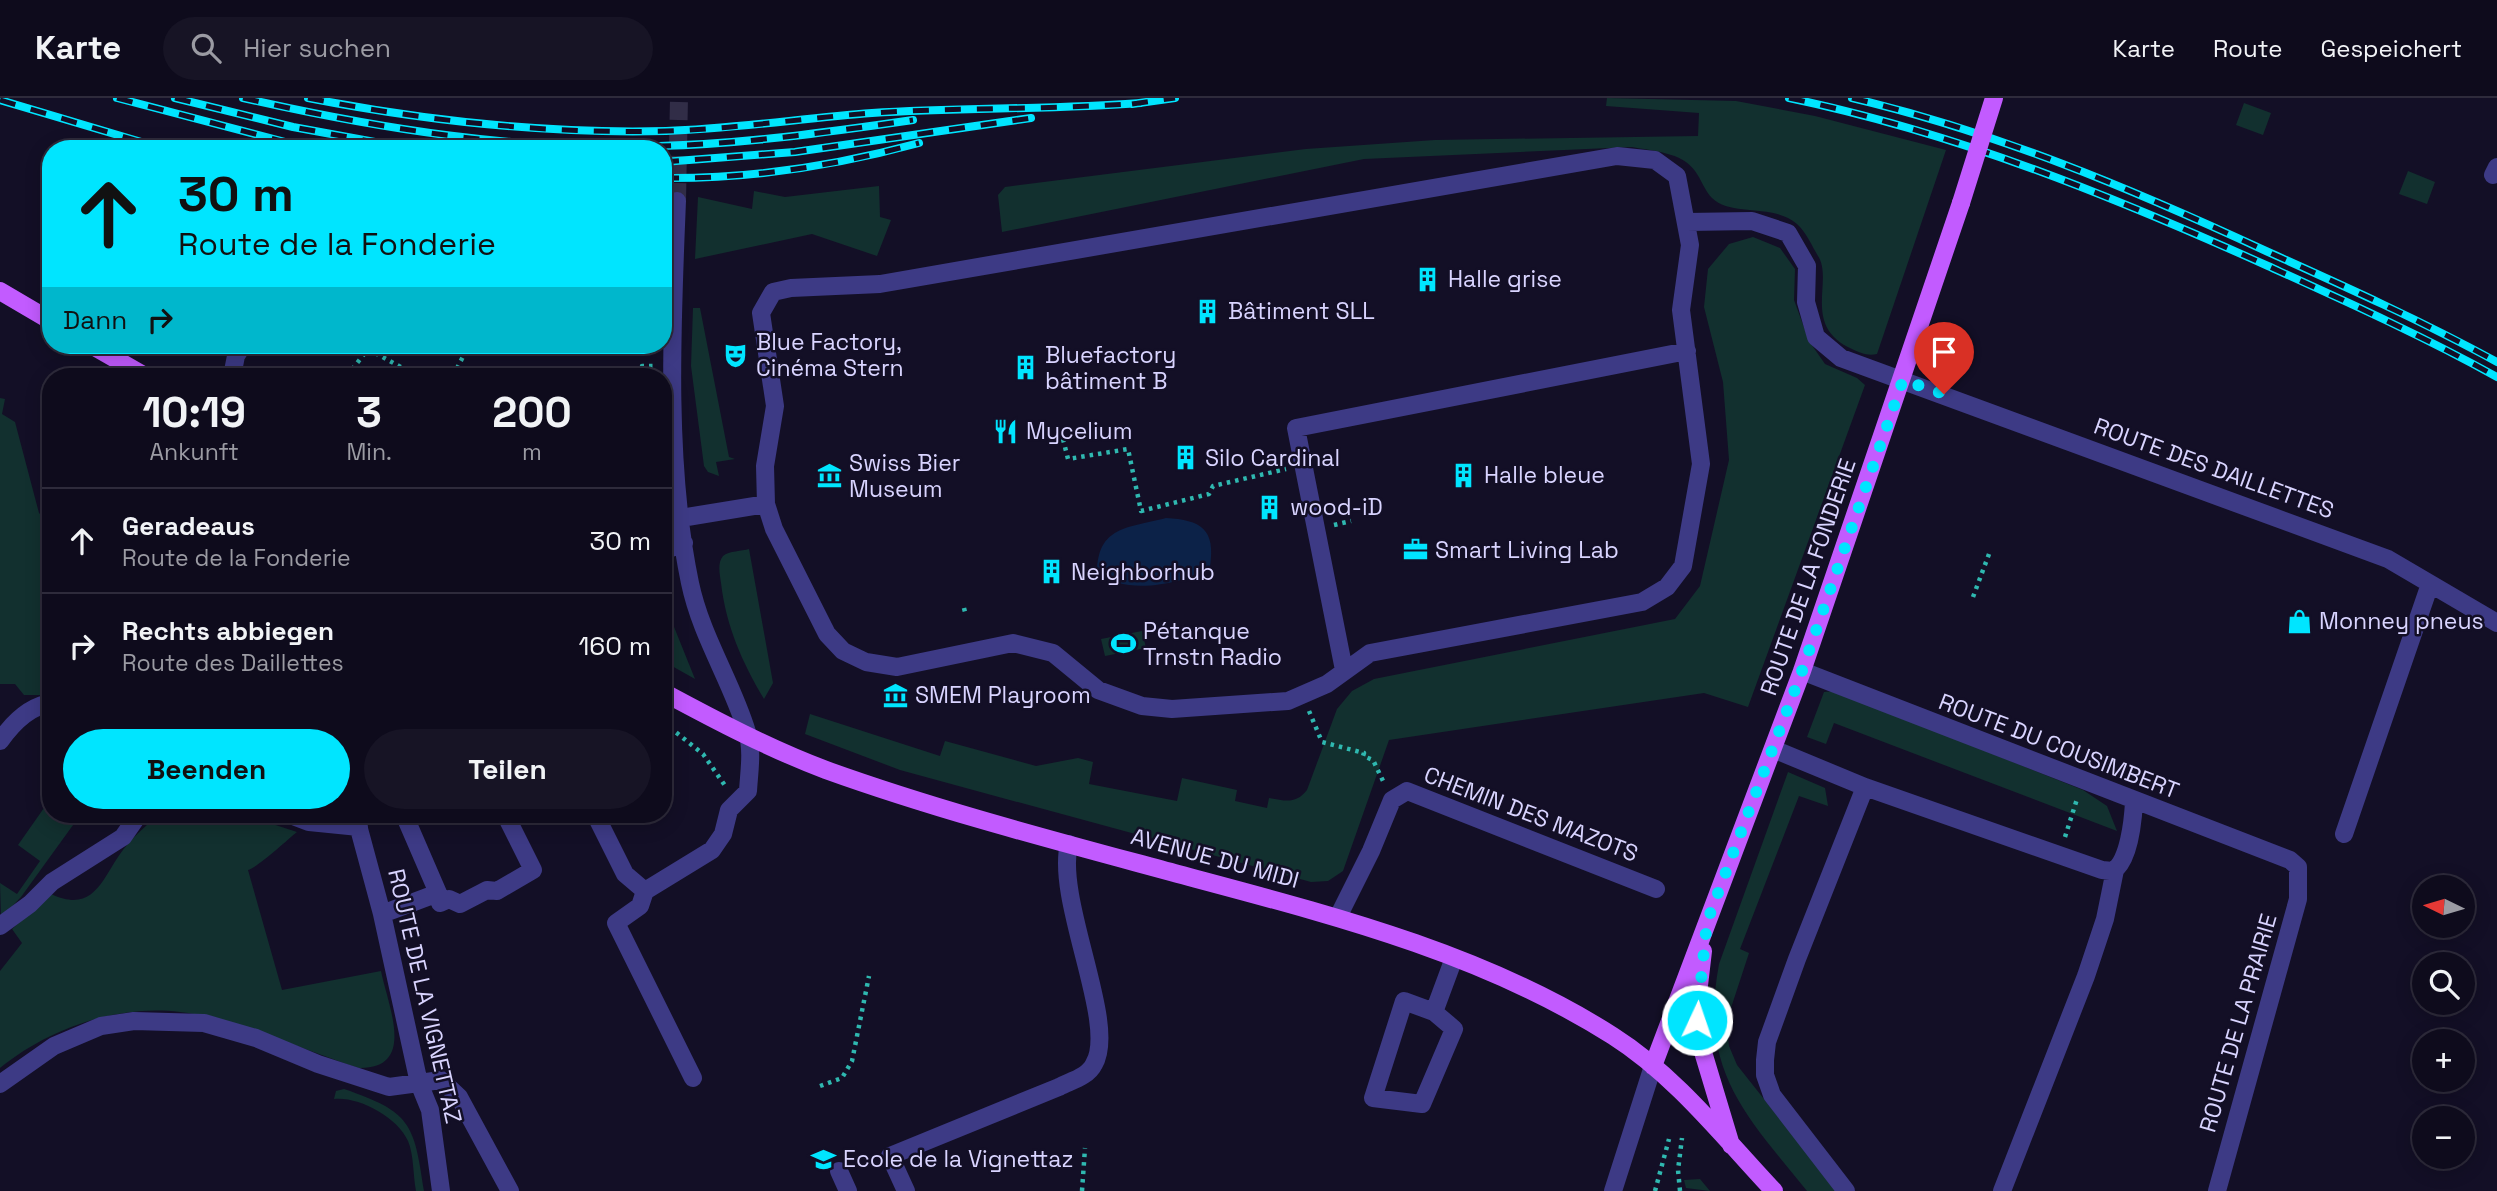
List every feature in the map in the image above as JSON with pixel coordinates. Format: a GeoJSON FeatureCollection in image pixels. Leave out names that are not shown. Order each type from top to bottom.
{"type":"FeatureCollection","features":[{"type":"Feature","properties":{"kind":"main road","name":"ROUTE DE LA FONDERIE"},"geometry":{"type":"LineString","coordinates":[[1653,1066],[1802,671],[1903,380],[1994,98]]}},
{"type":"Feature","properties":{"kind":"main road"},"geometry":{"type":"LineString","coordinates":[[0,291],[42,316]]}},
{"type":"Feature","properties":{"kind":"main road"},"geometry":{"type":"LineString","coordinates":[[107,354],[131,368]]}},
{"type":"Feature","properties":{"kind":"main road","name":"AVENUE DU MIDI"},"geometry":{"type":"LineString","coordinates":[[672,696],[823,769],[1069,844],[1338,917],[1511,980],[1614,1036],[1653,1066],[1774,1191]]}},
{"type":"Feature","properties":{"kind":"main road"},"geometry":{"type":"LineString","coordinates":[[1707,922],[1697,1020],[1702,1051],[1731,1145]]}},
{"type":"Feature","properties":{"kind":"street"},"geometry":{"type":"LineString","coordinates":[[1617,156],[1655,160],[1677,176],[1690,245],[1681,310],[1687,351],[1702,464],[1683,566],[1667,587],[1642,602],[1370,653],[1327,684],[1288,701],[1172,709],[1142,706],[1098,690],[1053,653],[1013,643],[897,667],[866,662],[843,651],[827,634],[774,529],[766,504],[765,466],[775,407],[761,313],[773,292],[791,288],[892,282],[1617,156]]}},
{"type":"Feature","properties":{"kind":"street"},"geometry":{"type":"LineString","coordinates":[[677,201],[673,387],[684,543],[690,586],[716,659],[748,734],[748,791],[729,810],[723,834],[712,850],[645,891],[640,906],[616,923],[692,1078]]}},
{"type":"Feature","properties":{"kind":"street","name":"ROUTE DES DAILLETTES"},"geometry":{"type":"LineString","coordinates":[[1687,222],[1752,220],[1788,233],[1807,266],[1806,302],[1816,337],[1841,358],[2379,555],[2497,623]]}},
{"type":"Feature","properties":{"kind":"street"},"geometry":{"type":"LineString","coordinates":[[1344,670],[1296,428],[1687,351]]}},
{"type":"Feature","properties":{"kind":"street"},"geometry":{"type":"LineString","coordinates":[[681,518],[766,504]]}},
{"type":"Feature","properties":{"kind":"street"},"geometry":{"type":"LineString","coordinates":[[672,548],[684,543]]}},
{"type":"Feature","properties":{"kind":"street"},"geometry":{"type":"LineString","coordinates":[[2344,834],[2430,584]]}},
{"type":"Feature","properties":{"kind":"street","name":"ROUTE DU COUSIMBERT"},"geometry":{"type":"LineString","coordinates":[[1802,671],[2134,802],[2290,860],[2298,867]]}},
{"type":"Feature","properties":{"kind":"street"},"geometry":{"type":"LineString","coordinates":[[0,741],[11,725],[36,706],[42,705]]}},
{"type":"Feature","properties":{"kind":"street"},"geometry":{"type":"LineString","coordinates":[[1773,749],[1865,787],[2102,870],[2115,870]]}},
{"type":"Feature","properties":{"kind":"street"},"geometry":{"type":"LineString","coordinates":[[1846,1191],[1772,1095],[1765,1075],[1765,1060],[1767,1042],[1797,958],[1865,787]]}},
{"type":"Feature","properties":{"kind":"street","name":"CHEMIN DES MAZOTS"},"geometry":{"type":"LineString","coordinates":[[1338,917],[1371,851],[1392,800],[1407,791],[1555,852],[1656,889]]}},
{"type":"Feature","properties":{"kind":"street"},"geometry":{"type":"LineString","coordinates":[[2002,1191],[2086,976],[2105,919],[2115,870],[2131,834],[2134,802]]}},
{"type":"Feature","properties":{"kind":"street"},"geometry":{"type":"LineString","coordinates":[[0,926],[30,904],[52,882],[123,837],[133,823]]}},
{"type":"Feature","properties":{"kind":"street","name":"ROUTE DE LA VIGNETTAZ"},"geometry":{"type":"LineString","coordinates":[[358,823],[382,914],[419,1083],[430,1110],[441,1191]]}},
{"type":"Feature","properties":{"kind":"street"},"geometry":{"type":"LineString","coordinates":[[408,823],[440,903],[449,899],[460,904],[487,891],[497,891],[533,870],[510,823]]}},
{"type":"Feature","properties":{"kind":"street"},"geometry":{"type":"LineString","coordinates":[[600,823],[625,874],[645,891]]}},
{"type":"Feature","properties":{"kind":"street"},"geometry":{"type":"LineString","coordinates":[[906,1191],[890,1156],[1059,1087],[1085,1074],[1095,1064],[1099,1047],[1098,1021],[1066,877],[1069,844]]}},
{"type":"Feature","properties":{"kind":"street","name":"ROUTE DE LA PRAIRIE"},"geometry":{"type":"LineString","coordinates":[[2217,1191],[2298,899],[2298,867]]}},
{"type":"Feature","properties":{"kind":"street"},"geometry":{"type":"LineString","coordinates":[[382,914],[438,893]]}},
{"type":"Feature","properties":{"kind":"street"},"geometry":{"type":"LineString","coordinates":[[1434,1012],[1454,958]]}},
{"type":"Feature","properties":{"kind":"street"},"geometry":{"type":"LineString","coordinates":[[1404,1001],[1434,1012],[1454,1028],[1422,1104],[1373,1098],[1404,1001]]}},
{"type":"Feature","properties":{"kind":"street"},"geometry":{"type":"LineString","coordinates":[[0,1084],[54,1046],[101,1026],[134,1021],[204,1023],[257,1038],[318,1064],[390,1087],[440,1080],[459,1097],[510,1191]]}},
{"type":"Feature","properties":{"kind":"street"},"geometry":{"type":"LineString","coordinates":[[1613,1191],[1653,1066]]}},
{"type":"Feature","properties":{"kind":"street"},"geometry":{"type":"LineString","coordinates":[[839,1171],[848,1191]]}},
{"type":"Feature","properties":{"kind":"path"},"geometry":{"type":"LineString","coordinates":[[353,368],[364,354]]}},
{"type":"Feature","properties":{"kind":"path"},"geometry":{"type":"LineString","coordinates":[[377,354],[402,368]]}},
{"type":"Feature","properties":{"kind":"path"},"geometry":{"type":"LineString","coordinates":[[642,368],[657,366]]}},
{"type":"Feature","properties":{"kind":"path"},"geometry":{"type":"LineString","coordinates":[[1063,439],[1068,459],[1128,449],[1141,512],[1209,494],[1213,486],[1304,465]]}},
{"type":"Feature","properties":{"kind":"path"},"geometry":{"type":"LineString","coordinates":[[1973,597],[1989,554]]}},
{"type":"Feature","properties":{"kind":"path"},"geometry":{"type":"LineString","coordinates":[[1303,695],[1322,742],[1364,753],[1363,756],[1373,760],[1392,800]]}},
{"type":"Feature","properties":{"kind":"path"},"geometry":{"type":"LineString","coordinates":[[672,729],[703,754],[728,790],[739,800]]}},
{"type":"Feature","properties":{"kind":"path"},"geometry":{"type":"LineString","coordinates":[[2059,855],[2075,811],[2081,781]]}},
{"type":"Feature","properties":{"kind":"path"},"geometry":{"type":"LineString","coordinates":[[820,1086],[842,1078],[852,1061],[869,976]]}},
{"type":"Feature","properties":{"kind":"path"},"geometry":{"type":"LineString","coordinates":[[1681,1191],[1678,1170],[1682,1138]]}},
{"type":"Feature","properties":{"kind":"path"},"geometry":{"type":"LineString","coordinates":[[1655,1191],[1669,1139]]}},
{"type":"Feature","properties":{"kind":"path"},"geometry":{"type":"LineString","coordinates":[[1082,1191],[1085,1148]]}},
{"type":"Feature","properties":{"kind":"green space"},"geometry":{"type":"Polygon","coordinates":[[[1607,98],[1736,101],[1815,116],[1946,150],[1877,354],[1861,353],[1852,349],[1827,328],[1823,316],[1822,266],[1809,239],[1797,224],[1776,214],[1720,204],[1712,198],[1695,171],[1682,160],[1666,153],[1632,147],[1364,159],[1002,232],[998,195],[1005,187],[1306,149],[1435,140],[1698,136],[1699,113],[1606,106],[1607,98]]]}},
{"type":"Feature","properties":{"kind":"green space"},"geometry":{"type":"Polygon","coordinates":[[[2244,103],[2271,113],[2263,135],[2236,125],[2244,103]]]}},
{"type":"Feature","properties":{"kind":"green space"},"geometry":{"type":"Polygon","coordinates":[[[2408,171],[2435,182],[2427,204],[2399,194],[2408,171]]]}},
{"type":"Feature","properties":{"kind":"green space"},"geometry":{"type":"Polygon","coordinates":[[[879,186],[880,217],[891,220],[877,256],[812,234],[695,259],[698,197],[752,209],[754,191],[785,197],[879,186]]]}},
{"type":"Feature","properties":{"kind":"green space"},"geometry":{"type":"Polygon","coordinates":[[[1753,237],[1780,248],[1795,269],[1794,300],[1809,341],[1825,364],[1857,378],[1865,385],[1748,707],[1704,693],[1389,740],[1343,871],[1328,881],[1311,882],[900,770],[805,734],[810,714],[940,756],[945,741],[1036,766],[1078,758],[1093,762],[1089,784],[1177,801],[1182,778],[1237,790],[1235,801],[1267,808],[1269,798],[1295,799],[1307,790],[1337,709],[1352,691],[1374,679],[1675,619],[1700,586],[1729,460],[1723,382],[1704,307],[1708,269],[1729,244],[1753,237]]]}},
{"type":"Feature","properties":{"kind":"green space"},"geometry":{"type":"Polygon","coordinates":[[[693,308],[700,308],[729,457],[735,459],[716,462],[719,476],[708,472],[704,466],[691,366],[693,308]]]}},
{"type":"Feature","properties":{"kind":"green space"},"geometry":{"type":"Polygon","coordinates":[[[0,398],[5,399],[2,414],[15,422],[42,516],[42,695],[24,695],[15,684],[0,684],[0,398]]]}},
{"type":"Feature","properties":{"kind":"green space"},"geometry":{"type":"Polygon","coordinates":[[[749,549],[773,683],[764,699],[731,629],[720,573],[723,556],[749,549]]]}},
{"type":"Feature","properties":{"kind":"green space"},"geometry":{"type":"Polygon","coordinates":[[[672,622],[695,679],[672,666],[672,622]]]}},
{"type":"Feature","properties":{"kind":"green space","name":"Pétanque Trnstn Radio"},"geometry":{"type":"Polygon","coordinates":[[[1142,631],[1146,648],[1105,656],[1101,639],[1142,631]]]}},
{"type":"Feature","properties":{"kind":"green space"},"geometry":{"type":"Polygon","coordinates":[[[1835,691],[2083,790],[2107,806],[2117,831],[1834,723],[1826,744],[1807,737],[1824,692],[1835,691]]]}},
{"type":"Feature","properties":{"kind":"green space"},"geometry":{"type":"Polygon","coordinates":[[[1788,772],[1825,788],[1828,806],[1799,796],[1740,949],[1749,953],[1729,1014],[1727,1029],[1729,1046],[1737,1065],[1837,1191],[1807,1191],[1764,1138],[1732,1089],[1722,1063],[1716,1034],[1714,1001],[1719,964],[1788,772]]]}},
{"type":"Feature","properties":{"kind":"green space"},"geometry":{"type":"Polygon","coordinates":[[[42,811],[42,823],[74,823],[21,897],[1,918],[0,883],[17,894],[40,861],[18,845],[42,811]]]}},
{"type":"Feature","properties":{"kind":"green space"},"geometry":{"type":"Polygon","coordinates":[[[149,823],[270,823],[297,832],[248,870],[282,990],[381,971],[394,1033],[393,1047],[388,1058],[377,1066],[359,1068],[225,1021],[180,1012],[156,1011],[132,1012],[84,1022],[40,1042],[0,1068],[0,971],[22,943],[12,929],[51,894],[67,899],[79,899],[89,895],[98,888],[127,845],[149,823]]]}},
{"type":"Feature","properties":{"kind":"green space"},"geometry":{"type":"Polygon","coordinates":[[[344,1089],[383,1105],[405,1123],[417,1150],[424,1191],[416,1191],[411,1153],[403,1132],[386,1116],[365,1104],[334,1099],[336,1091],[344,1089]]]}},
{"type":"Feature","properties":{"kind":"green space"},"geometry":{"type":"Polygon","coordinates":[[[1700,1179],[1710,1191],[1686,1188],[1684,1180],[1700,1179]]]}},
{"type":"Feature","properties":{"kind":"water"},"geometry":{"type":"Polygon","coordinates":[[[1166,518],[1188,521],[1203,529],[1211,544],[1210,567],[1169,583],[1137,586],[1122,584],[1097,572],[1099,557],[1109,537],[1128,527],[1166,518]]]}},
{"type":"Feature","properties":{"kind":"tunnel"},"geometry":{"type":"LineString","coordinates":[[677,201],[679,98]]}},
{"type":"Feature","properties":{"kind":"railway"},"geometry":{"type":"LineString","coordinates":[[117,98],[278,140]]}},
{"type":"Feature","properties":{"kind":"railway"},"geometry":{"type":"LineString","coordinates":[[175,98],[293,127],[364,140]]}},
{"type":"Feature","properties":{"kind":"railway"},"geometry":{"type":"LineString","coordinates":[[243,98],[398,128],[491,140]]}},
{"type":"Feature","properties":{"kind":"railway"},"geometry":{"type":"LineString","coordinates":[[308,98],[486,124],[621,131],[718,128],[905,111],[1141,103]]}},
{"type":"Feature","properties":{"kind":"railway"},"geometry":{"type":"LineString","coordinates":[[1132,104],[1175,98]]}},
{"type":"Feature","properties":{"kind":"railway"},"geometry":{"type":"LineString","coordinates":[[1789,98],[1913,129],[2092,191],[2326,292],[2497,377]]}},
{"type":"Feature","properties":{"kind":"railway"},"geometry":{"type":"LineString","coordinates":[[1852,98],[2011,145],[2114,184],[2354,291],[2497,362]]}},
{"type":"Feature","properties":{"kind":"railway"},"geometry":{"type":"LineString","coordinates":[[0,100],[135,140]]}},
{"type":"Feature","properties":{"kind":"railway"},"geometry":{"type":"LineString","coordinates":[[672,161],[795,152],[1031,118]]}},
{"type":"Feature","properties":{"kind":"railway"},"geometry":{"type":"LineString","coordinates":[[672,145],[755,140],[913,120]]}},
{"type":"Feature","properties":{"kind":"railway"},"geometry":{"type":"LineString","coordinates":[[672,178],[792,170],[919,143]]}},
{"type":"Feature","properties":{"kind":"place","name":"Halle grise"},"geometry":{"type":"Point","coordinates":[1428,279]}},
{"type":"Feature","properties":{"kind":"place","name":"Bâtiment SLL"},"geometry":{"type":"Point","coordinates":[1208,311]}},
{"type":"Feature","properties":{"kind":"place","name":"Blue Factory, Cinéma Stern"},"geometry":{"type":"Point","coordinates":[736,355]}},
{"type":"Feature","properties":{"kind":"place","name":"Bluefactory bâtiment B"},"geometry":{"type":"Point","coordinates":[1025,368]}},
{"type":"Feature","properties":{"kind":"place","name":"Mycelium"},"geometry":{"type":"Point","coordinates":[1006,431]}},
{"type":"Feature","properties":{"kind":"place","name":"Silo Cardinal"},"geometry":{"type":"Point","coordinates":[1185,458]}},
{"type":"Feature","properties":{"kind":"place","name":"Halle bleue"},"geometry":{"type":"Point","coordinates":[1464,475]}},
{"type":"Feature","properties":{"kind":"place","name":"Swiss Bier Museum"},"geometry":{"type":"Point","coordinates":[829,476]}},
{"type":"Feature","properties":{"kind":"place","name":"wood-iD"},"geometry":{"type":"Point","coordinates":[1270,507]}},
{"type":"Feature","properties":{"kind":"place","name":"Smart Living Lab"},"geometry":{"type":"Point","coordinates":[1415,550]}},
{"type":"Feature","properties":{"kind":"place","name":"Neighborhub"},"geometry":{"type":"Point","coordinates":[1051,572]}},
{"type":"Feature","properties":{"kind":"place","name":"Monney pneus"},"geometry":{"type":"Point","coordinates":[2299,621]}},
{"type":"Feature","properties":{"kind":"place","name":"Pétanque Trnstn Radio"},"geometry":{"type":"Point","coordinates":[1123,644]}},
{"type":"Feature","properties":{"kind":"place","name":"SMEM Playroom"},"geometry":{"type":"Point","coordinates":[895,695]}},
{"type":"Feature","properties":{"kind":"place","name":"Ecole de la Vignettaz"},"geometry":{"type":"Point","coordinates":[823,1159]}},
{"type":"Feature","properties":{"kind":"route"},"geometry":{"type":"LineString","coordinates":[[1697,1020],[1707,922],[1802,671],[1903,380],[1944,394]]}}]}
